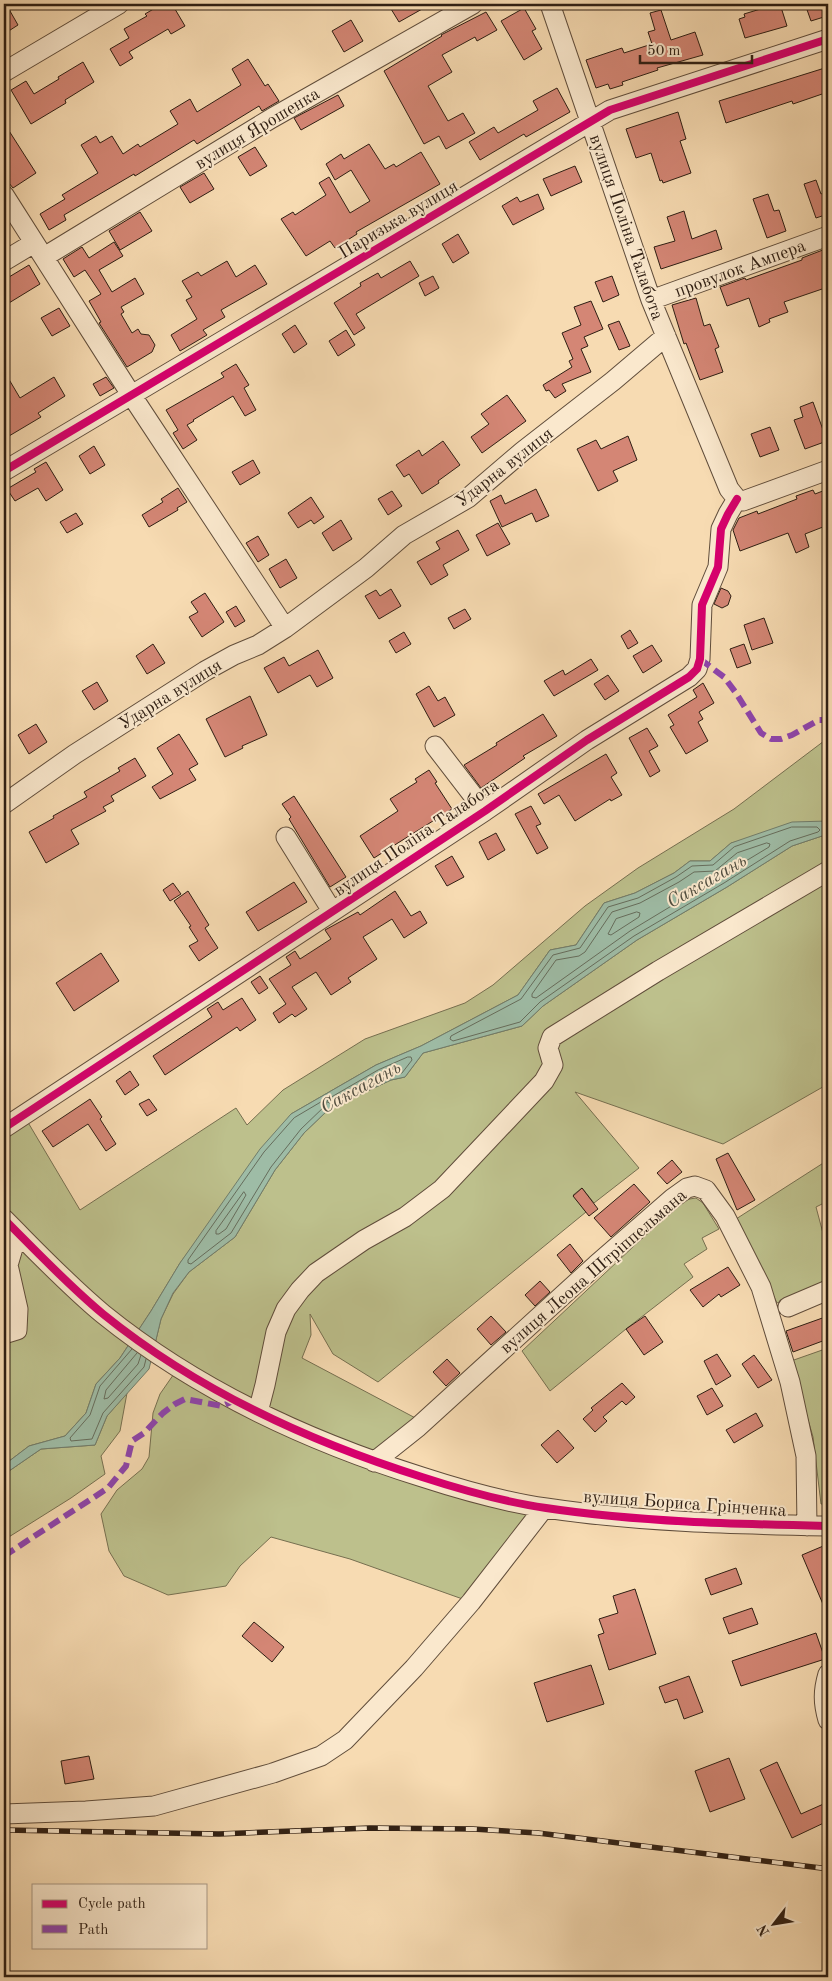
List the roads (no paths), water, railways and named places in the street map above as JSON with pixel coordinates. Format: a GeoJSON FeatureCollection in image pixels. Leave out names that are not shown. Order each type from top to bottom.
{"type":"FeatureCollection","features":[{"type":"Feature","properties":{"kind":"street"},"geometry":{"type":"LineString","coordinates":[[4,72],[119,4]]}},
{"type":"Feature","properties":{"kind":"street","name":"вулиця Ярошенка"},"geometry":{"type":"LineString","coordinates":[[4,261],[39,250],[472,4]]}},
{"type":"Feature","properties":{"kind":"street","name":"вулиця Поліна Талабота"},"geometry":{"type":"LineString","coordinates":[[550,4],[651,300],[666,336]]}},
{"type":"Feature","properties":{"kind":"street","name":"Паризька вулиця"},"geometry":{"type":"LineString","coordinates":[[4,471],[610,110],[828,39]]}},
{"type":"Feature","properties":{"kind":"street"},"geometry":{"type":"LineString","coordinates":[[4,195],[132,396],[285,628]]}},
{"type":"Feature","properties":{"kind":"street","name":"провулок Ампера"},"geometry":{"type":"LineString","coordinates":[[651,300],[828,236]]}},
{"type":"Feature","properties":{"kind":"street"},"geometry":{"type":"LineString","coordinates":[[666,336],[729,489],[737,500],[748,500],[828,470]]}},
{"type":"Feature","properties":{"kind":"street","name":"Ударна вулиця"},"geometry":{"type":"LineString","coordinates":[[4,804],[76,754],[205,671],[234,655],[258,645],[285,628],[366,568],[404,535],[468,498],[523,451],[605,387],[666,336]]}},
{"type":"Feature","properties":{"kind":"street","name":"вулиця Поліна Талабота"},"geometry":{"type":"LineString","coordinates":[[4,1128],[485,811],[587,740],[689,677],[696,670],[700,659],[702,605],[718,567],[721,529],[737,500]]}},
{"type":"Feature","properties":{"kind":"street"},"geometry":{"type":"LineString","coordinates":[[435,746],[485,811]]}},
{"type":"Feature","properties":{"kind":"street"},"geometry":{"type":"LineString","coordinates":[[286,837],[332,912]]}},
{"type":"Feature","properties":{"kind":"street"},"geometry":{"type":"LineString","coordinates":[[258,1412],[276,1332],[286,1309],[300,1290],[316,1273],[364,1240],[405,1217],[442,1189],[544,1081],[553,1064],[548,1048],[552,1037],[658,971],[828,871]]}},
{"type":"Feature","properties":{"kind":"street","name":"вулиця Леона Штріппельмана"},"geometry":{"type":"LineString","coordinates":[[374,1462],[418,1427],[596,1264],[672,1198],[687,1188],[695,1186],[706,1190],[725,1216],[761,1287],[790,1382],[806,1456],[807,1526]]}},
{"type":"Feature","properties":{"kind":"street","name":"вулиця Бориса Грінченка"},"geometry":{"type":"LineString","coordinates":[[4,1219],[102,1313],[178,1368],[212,1388],[311,1438],[374,1462],[458,1488],[544,1508],[650,1520],[828,1526]]}},
{"type":"Feature","properties":{"kind":"street"},"geometry":{"type":"LineString","coordinates":[[4,1334],[17,1330],[18,1309],[8,1265],[14,1248],[22,1238]]}},
{"type":"Feature","properties":{"kind":"street"},"geometry":{"type":"LineString","coordinates":[[788,1307],[828,1290]]}},
{"type":"Feature","properties":{"kind":"street"},"geometry":{"type":"LineString","coordinates":[[4,1814],[154,1806],[273,1774],[321,1756],[345,1740],[414,1668],[471,1602],[544,1508]]}},
{"type":"Feature","properties":{"kind":"street"},"geometry":{"type":"LineString","coordinates":[[828,1674],[824,1687],[823,1703],[828,1720]]}},
{"type":"Feature","properties":{"kind":"water","name":"Саксагань"},"geometry":{"type":"Polygon","coordinates":[[[828,821],[828,834],[792,846],[637,940],[543,1006],[522,1026],[423,1053],[405,1077],[391,1080],[329,1109],[304,1133],[275,1170],[235,1237],[189,1272],[173,1293],[161,1319],[149,1369],[107,1416],[95,1445],[41,1449],[9,1471],[4,1482],[4,1465],[29,1446],[65,1436],[86,1413],[96,1384],[120,1358],[180,1263],[260,1149],[291,1114],[376,1065],[421,1046],[518,995],[550,950],[576,945],[604,903],[635,893],[674,873],[690,861],[710,861],[731,843],[792,822],[828,821]]]}},
{"type":"Feature","properties":{"kind":"railway"},"geometry":{"type":"LineString","coordinates":[[4,1830],[219,1834],[370,1828],[473,1829],[538,1833],[821,1868],[828,1867]]}}]}
